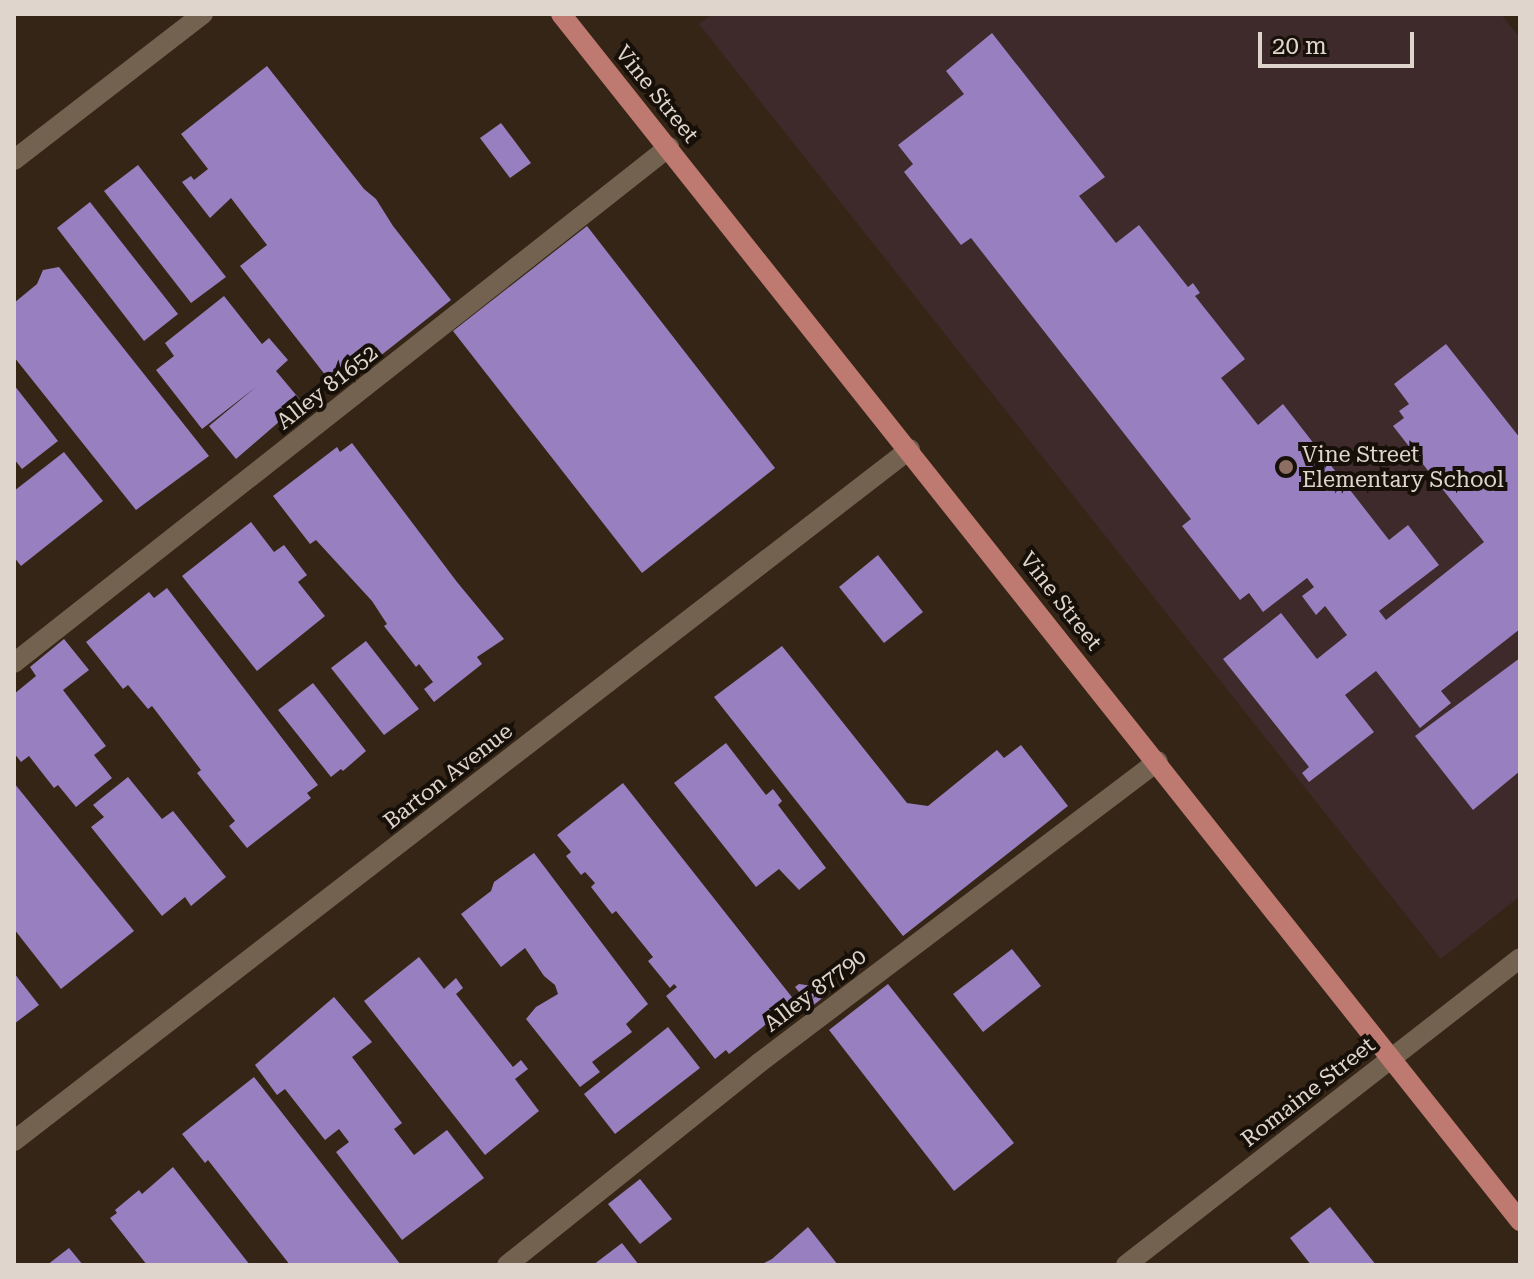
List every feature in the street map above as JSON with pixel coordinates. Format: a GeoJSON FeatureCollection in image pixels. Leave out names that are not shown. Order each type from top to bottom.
{"type":"FeatureCollection","features":[{"type":"Feature","properties":{"kind":"main road","name":"Vine Street"},"geometry":{"type":"LineString","coordinates":[[561,14],[1158,761],[1520,1221]]}},
{"type":"Feature","properties":{"kind":"street"},"geometry":{"type":"LineString","coordinates":[[14,160],[203,14]]}},
{"type":"Feature","properties":{"kind":"street","name":"Alley 81652"},"geometry":{"type":"LineString","coordinates":[[14,663],[669,147]]}},
{"type":"Feature","properties":{"kind":"street","name":"Barton Avenue"},"geometry":{"type":"LineString","coordinates":[[14,1141],[910,449]]}},
{"type":"Feature","properties":{"kind":"street","name":"Alley 87790"},"geometry":{"type":"LineString","coordinates":[[507,1265],[759,1063],[1158,761]]}},
{"type":"Feature","properties":{"kind":"street","name":"Romaine Street"},"geometry":{"type":"LineString","coordinates":[[1126,1265],[1520,958]]}},
{"type":"Feature","properties":{"kind":"shaded area","name":"Vine Street Elementary School"},"geometry":{"type":"Polygon","coordinates":[[[712,14],[1501,14],[1520,38],[1520,896],[1441,959],[699,24],[712,14]]]}},
{"type":"Feature","properties":{"kind":"building"},"geometry":{"type":"Polygon","coordinates":[[[992,33],[1105,177],[1079,196],[1116,243],[1139,225],[1188,287],[1193,283],[1200,293],[1195,296],[1245,359],[1221,378],[1258,425],[1283,404],[1389,540],[1408,525],[1439,565],[1379,611],[1386,620],[1484,542],[1393,426],[1404,418],[1399,411],[1409,404],[1394,384],[1446,344],[1520,438],[1520,629],[1441,691],[1451,703],[1420,728],[1376,671],[1345,695],[1374,732],[1309,782],[1302,773],[1309,767],[1223,659],[1281,613],[1317,659],[1347,635],[1325,606],[1316,615],[1302,596],[1314,587],[1307,578],[1263,612],[1249,593],[1240,600],[1182,526],[1191,519],[971,238],[961,245],[904,172],[913,164],[898,145],[964,94],[946,71],[992,33]]]}},
{"type":"Feature","properties":{"kind":"building"},"geometry":{"type":"Polygon","coordinates":[[[267,66],[364,189],[376,199],[393,226],[451,300],[337,390],[240,266],[267,245],[231,198],[210,218],[182,182],[191,176],[194,180],[208,169],[181,134],[267,66]]]}},
{"type":"Feature","properties":{"kind":"building"},"geometry":{"type":"Polygon","coordinates":[[[501,123],[531,163],[510,178],[480,138],[501,123]]]}},
{"type":"Feature","properties":{"kind":"building"},"geometry":{"type":"Polygon","coordinates":[[[138,165],[226,277],[191,303],[104,191],[138,165]]]}},
{"type":"Feature","properties":{"kind":"building"},"geometry":{"type":"Polygon","coordinates":[[[90,202],[178,314],[144,341],[57,228],[90,202]]]}},
{"type":"Feature","properties":{"kind":"building"},"geometry":{"type":"Polygon","coordinates":[[[587,226],[775,468],[642,573],[453,331],[587,226]]]}},
{"type":"Feature","properties":{"kind":"building"},"geometry":{"type":"Polygon","coordinates":[[[59,267],[209,456],[136,510],[14,357],[14,303],[37,284],[43,270],[59,267]]]}},
{"type":"Feature","properties":{"kind":"building"},"geometry":{"type":"Polygon","coordinates":[[[224,296],[262,344],[269,338],[288,360],[276,371],[302,402],[236,459],[209,426],[256,387],[202,429],[156,370],[174,356],[165,343],[224,296]]]}},
{"type":"Feature","properties":{"kind":"building"},"geometry":{"type":"Polygon","coordinates":[[[14,385],[58,441],[22,469],[14,459],[14,385]]]}},
{"type":"Feature","properties":{"kind":"building"},"geometry":{"type":"Polygon","coordinates":[[[352,443],[504,639],[477,657],[482,664],[434,702],[424,689],[433,682],[419,664],[416,667],[384,626],[387,624],[372,601],[316,540],[310,544],[273,496],[337,447],[340,452],[352,443]]]}},
{"type":"Feature","properties":{"kind":"building"},"geometry":{"type":"Polygon","coordinates":[[[64,452],[103,501],[21,566],[14,557],[14,491],[64,452]]]}},
{"type":"Feature","properties":{"kind":"building"},"geometry":{"type":"Polygon","coordinates":[[[251,522],[274,552],[284,545],[307,575],[298,582],[325,616],[257,671],[182,576],[251,522]]]}},
{"type":"Feature","properties":{"kind":"building"},"geometry":{"type":"Polygon","coordinates":[[[878,555],[923,612],[884,643],[839,587],[878,555]]]}},
{"type":"Feature","properties":{"kind":"building"},"geometry":{"type":"Polygon","coordinates":[[[167,588],[318,785],[307,793],[311,798],[247,848],[229,826],[235,821],[197,773],[201,770],[152,706],[148,709],[128,685],[123,689],[86,642],[149,592],[154,598],[167,588]]]}},
{"type":"Feature","properties":{"kind":"building"},"geometry":{"type":"Polygon","coordinates":[[[64,639],[89,670],[63,690],[106,746],[94,755],[112,778],[76,807],[58,785],[54,788],[29,756],[21,762],[14,753],[14,694],[36,676],[30,667],[64,639]]]}},
{"type":"Feature","properties":{"kind":"building"},"geometry":{"type":"Polygon","coordinates":[[[366,641],[419,709],[384,735],[331,668],[366,641]]]}},
{"type":"Feature","properties":{"kind":"building"},"geometry":{"type":"Polygon","coordinates":[[[782,646],[907,803],[928,806],[997,750],[1004,758],[1021,745],[1068,806],[903,936],[714,697],[782,646]]]}},
{"type":"Feature","properties":{"kind":"building"},"geometry":{"type":"Polygon","coordinates":[[[1520,658],[1520,771],[1473,810],[1415,736],[1520,658]]]}},
{"type":"Feature","properties":{"kind":"building"},"geometry":{"type":"Polygon","coordinates":[[[313,683],[366,751],[331,777],[278,710],[313,683]]]}},
{"type":"Feature","properties":{"kind":"building"},"geometry":{"type":"Polygon","coordinates":[[[726,743],[766,795],[773,789],[782,801],[778,805],[826,868],[799,890],[779,869],[756,887],[674,783],[726,743]]]}},
{"type":"Feature","properties":{"kind":"building"},"geometry":{"type":"Polygon","coordinates":[[[128,777],[162,819],[173,811],[226,877],[191,906],[185,897],[162,916],[91,827],[104,817],[93,805],[128,777]]]}},
{"type":"Feature","properties":{"kind":"building"},"geometry":{"type":"Polygon","coordinates":[[[14,783],[134,931],[61,989],[14,929],[14,783]]]}},
{"type":"Feature","properties":{"kind":"building"},"geometry":{"type":"Polygon","coordinates":[[[623,783],[795,1001],[729,1054],[726,1050],[715,1059],[666,996],[677,987],[674,984],[670,988],[648,961],[653,957],[616,911],[612,914],[591,887],[595,883],[585,872],[581,875],[566,856],[571,852],[557,835],[623,783]]]}},
{"type":"Feature","properties":{"kind":"building"},"geometry":{"type":"Polygon","coordinates":[[[534,853],[648,1004],[626,1024],[632,1032],[592,1062],[600,1072],[580,1087],[526,1019],[536,1007],[558,994],[555,985],[544,976],[525,948],[501,967],[461,914],[491,891],[494,882],[534,853]]]}},
{"type":"Feature","properties":{"kind":"building"},"geometry":{"type":"Polygon","coordinates":[[[1012,949],[1041,986],[983,1032],[953,994],[1012,949]]]}},
{"type":"Feature","properties":{"kind":"building"},"geometry":{"type":"Polygon","coordinates":[[[419,957],[444,989],[456,978],[463,988],[456,994],[513,1067],[521,1060],[528,1069],[515,1079],[539,1111],[485,1155],[364,1001],[419,957]]]}},
{"type":"Feature","properties":{"kind":"building"},"geometry":{"type":"Polygon","coordinates":[[[14,973],[39,1005],[14,1024],[14,973]]]}},
{"type":"Feature","properties":{"kind":"building"},"geometry":{"type":"Polygon","coordinates":[[[799,984],[834,989],[811,1007],[795,987],[799,984]]]}},
{"type":"Feature","properties":{"kind":"building"},"geometry":{"type":"Polygon","coordinates":[[[888,984],[1014,1143],[954,1191],[829,1030],[888,984]]]}},
{"type":"Feature","properties":{"kind":"building"},"geometry":{"type":"Polygon","coordinates":[[[334,997],[372,1042],[352,1057],[402,1123],[394,1129],[414,1155],[447,1130],[484,1178],[402,1240],[336,1152],[349,1142],[339,1129],[325,1140],[285,1089],[277,1095],[255,1065],[334,997]]]}},
{"type":"Feature","properties":{"kind":"building"},"geometry":{"type":"Polygon","coordinates":[[[668,1027],[700,1068],[615,1134],[584,1094],[668,1027]]]}},
{"type":"Feature","properties":{"kind":"building"},"geometry":{"type":"Polygon","coordinates":[[[254,1077],[401,1265],[290,1265],[208,1160],[205,1163],[182,1134],[254,1077]]]}},
{"type":"Feature","properties":{"kind":"building"},"geometry":{"type":"Polygon","coordinates":[[[173,1167],[250,1265],[147,1265],[110,1218],[139,1190],[142,1194],[173,1167]]]}},
{"type":"Feature","properties":{"kind":"building"},"geometry":{"type":"Polygon","coordinates":[[[640,1179],[672,1219],[640,1244],[608,1204],[640,1179]]]}},
{"type":"Feature","properties":{"kind":"building"},"geometry":{"type":"Polygon","coordinates":[[[1330,1207],[1376,1265],[1311,1265],[1290,1238],[1330,1207]]]}},
{"type":"Feature","properties":{"kind":"building"},"geometry":{"type":"Polygon","coordinates":[[[808,1227],[838,1265],[760,1265],[772,1259],[808,1227]]]}},
{"type":"Feature","properties":{"kind":"building"},"geometry":{"type":"Polygon","coordinates":[[[622,1243],[639,1265],[593,1265],[622,1243]]]}},
{"type":"Feature","properties":{"kind":"building"},"geometry":{"type":"Polygon","coordinates":[[[69,1248],[83,1265],[47,1265],[69,1248]]]}},
{"type":"Feature","properties":{"kind":"place","name":"Vine Street Elementary School"},"geometry":{"type":"Point","coordinates":[1286,467]}}]}
